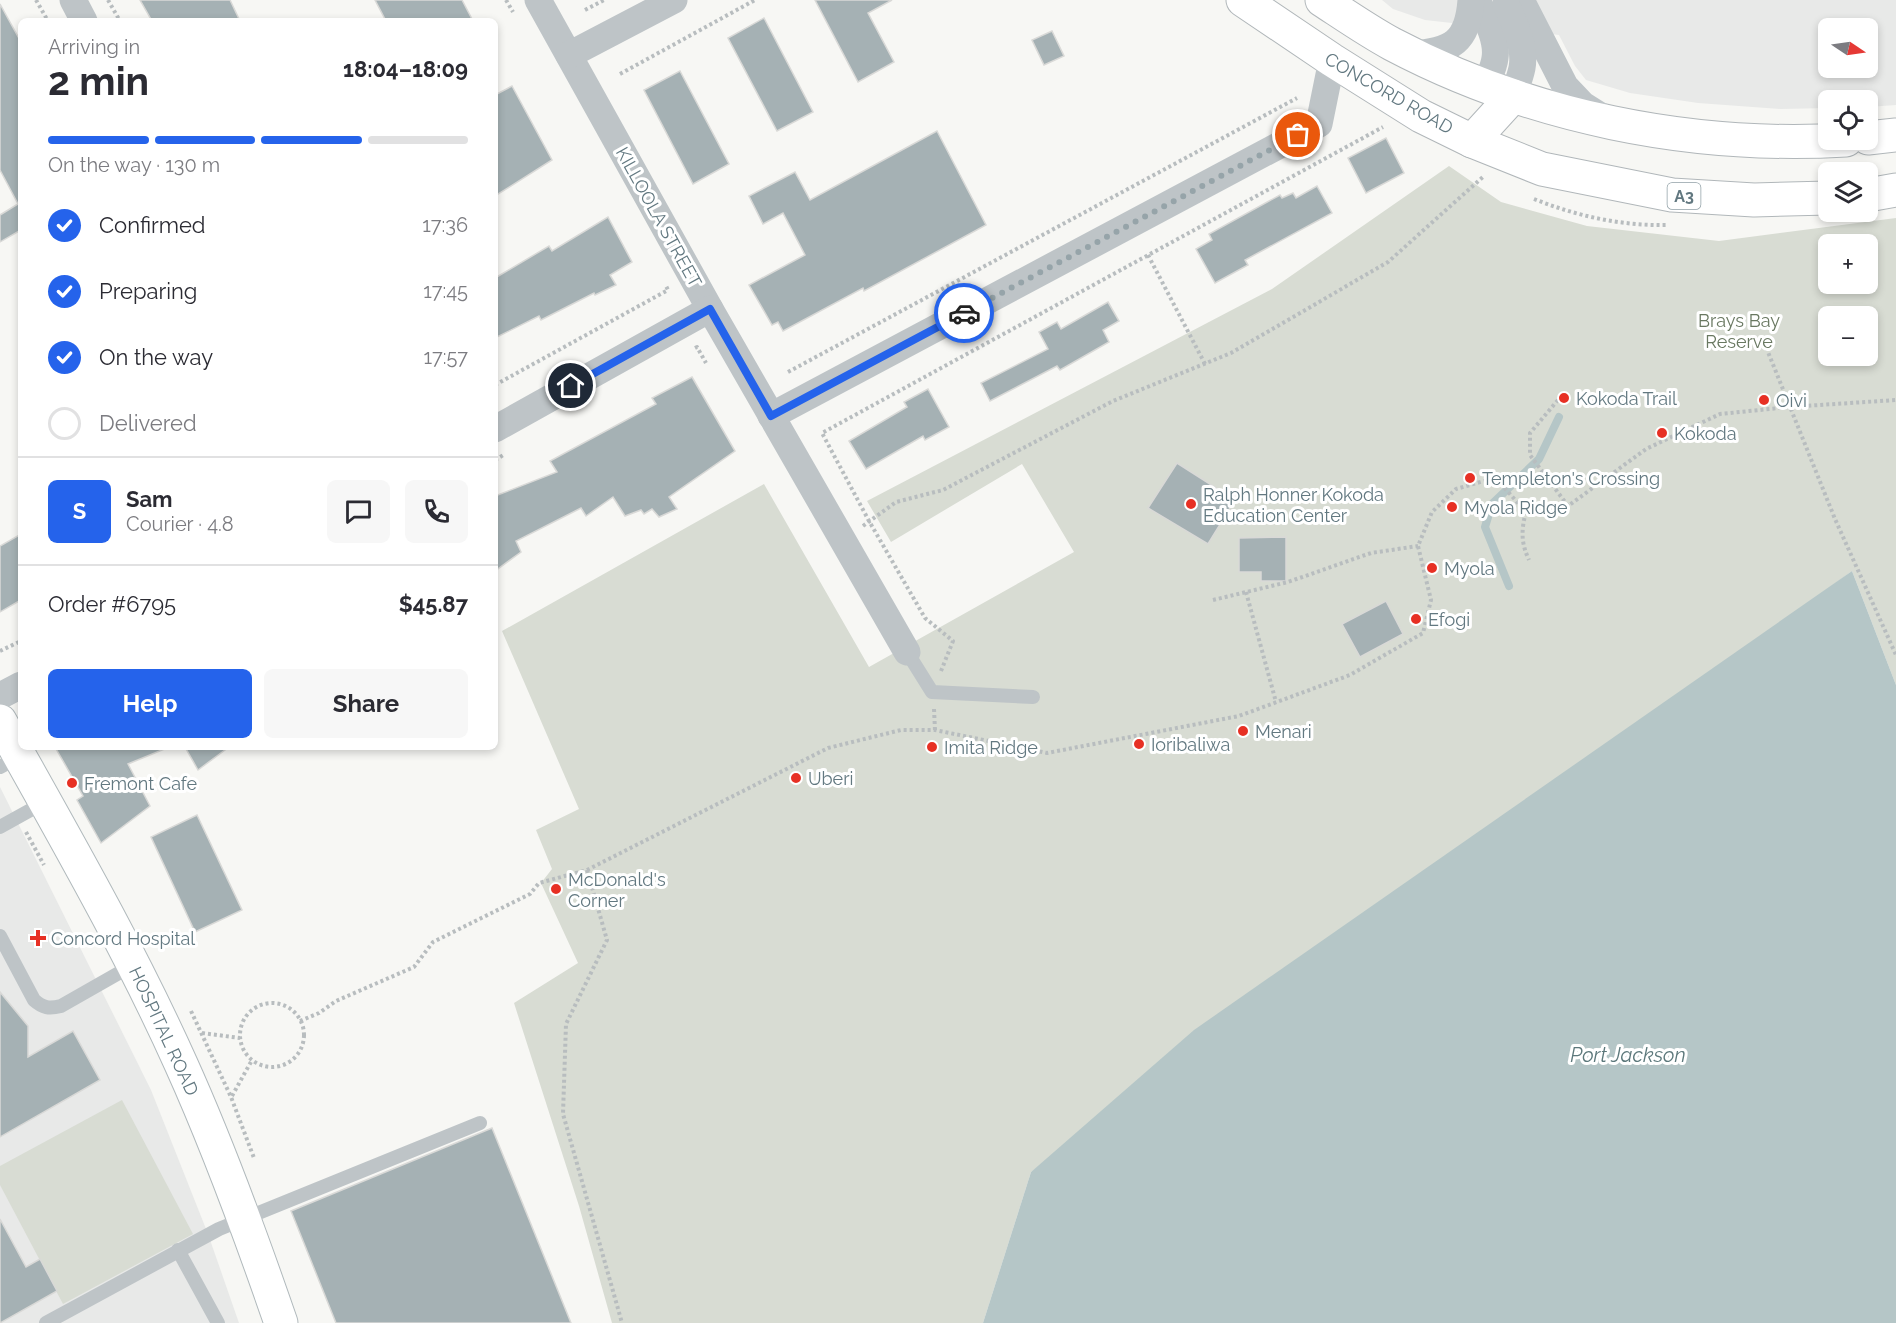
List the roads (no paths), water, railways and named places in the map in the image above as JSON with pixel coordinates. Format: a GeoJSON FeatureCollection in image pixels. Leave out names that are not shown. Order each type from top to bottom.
{"type":"FeatureCollection","features":[{"type":"Feature","properties":{"kind":"main road","name":"CONCORD ROAD"},"geometry":{"type":"LineString","coordinates":[[1243,0],[1421,116],[1472,141],[1542,169],[1671,195],[1754,200],[1818,198]]}},
{"type":"Feature","properties":{"kind":"main road"},"geometry":{"type":"LineString","coordinates":[[1323,0],[1383,39],[1412,54],[1500,91],[1555,110],[1684,135],[1726,140],[1818,141]]}},
{"type":"Feature","properties":{"kind":"main road"},"geometry":{"type":"LineString","coordinates":[[1472,141],[1500,91]]}},
{"type":"Feature","properties":{"kind":"main road"},"geometry":{"type":"LineString","coordinates":[[1878,137],[1896,135]]}},
{"type":"Feature","properties":{"kind":"main road"},"geometry":{"type":"LineString","coordinates":[[1878,193],[1896,190]]}},
{"type":"Feature","properties":{"kind":"main road","name":"HOSPITAL ROAD"},"geometry":{"type":"LineString","coordinates":[[0,722],[10,762],[45,802],[133,965],[181,1064],[244,1217],[281,1323]]}},
{"type":"Feature","properties":{"kind":"street"},"geometry":{"type":"LineString","coordinates":[[73,0],[82,18]]}},
{"type":"Feature","properties":{"kind":"street","name":"KILLOOLA STREET"},"geometry":{"type":"LineString","coordinates":[[538,0],[710,309],[907,652]]}},
{"type":"Feature","properties":{"kind":"street"},"geometry":{"type":"LineString","coordinates":[[569,55],[674,0]]}},
{"type":"Feature","properties":{"kind":"street"},"geometry":{"type":"LineString","coordinates":[[1412,54],[1438,52],[1452,45],[1464,31],[1472,0]]}},
{"type":"Feature","properties":{"kind":"street"},"geometry":{"type":"LineString","coordinates":[[1477,0],[1492,33],[1500,91]]}},
{"type":"Feature","properties":{"kind":"street"},"geometry":{"type":"LineString","coordinates":[[1500,91],[1522,68],[1522,58],[1513,20],[1504,0]]}},
{"type":"Feature","properties":{"kind":"street"},"geometry":{"type":"LineString","coordinates":[[1521,0],[1556,70],[1572,95],[1583,105],[1612,122]]}},
{"type":"Feature","properties":{"kind":"street"},"geometry":{"type":"LineString","coordinates":[[771,416],[1319,124],[1332,60]]}},
{"type":"Feature","properties":{"kind":"street"},"geometry":{"type":"LineString","coordinates":[[498,427],[710,309]]}},
{"type":"Feature","properties":{"kind":"street"},"geometry":{"type":"LineString","coordinates":[[0,696],[18,687]]}},
{"type":"Feature","properties":{"kind":"lane"},"geometry":{"type":"LineString","coordinates":[[907,652],[932,692],[1033,697]]}},
{"type":"Feature","properties":{"kind":"lane"},"geometry":{"type":"LineString","coordinates":[[0,827],[45,802]]}},
{"type":"Feature","properties":{"kind":"lane"},"geometry":{"type":"LineString","coordinates":[[0,936],[34,1000],[42,1007],[51,1009],[61,1006],[133,965]]}},
{"type":"Feature","properties":{"kind":"lane"},"geometry":{"type":"LineString","coordinates":[[46,1323],[178,1250],[244,1217],[480,1123]]}},
{"type":"Feature","properties":{"kind":"lane"},"geometry":{"type":"LineString","coordinates":[[178,1250],[218,1323]]}},
{"type":"Feature","properties":{"kind":"water","name":"Port Jackson"},"geometry":{"type":"Polygon","coordinates":[[[1852,571],[1896,685],[1896,1323],[983,1323],[1031,1172],[1194,1030],[1852,571]]]}},
{"type":"Feature","properties":{"kind":"waterway"},"geometry":{"type":"LineString","coordinates":[[1509,586],[1485,527],[1492,504],[1539,459],[1559,417]]}},
{"type":"Feature","properties":{"kind":"place","name":"Kokoda Trail"},"geometry":{"type":"Point","coordinates":[1564,398]}},
{"type":"Feature","properties":{"kind":"place","name":"Oivi"},"geometry":{"type":"Point","coordinates":[1764,400]}},
{"type":"Feature","properties":{"kind":"place","name":"Kokoda"},"geometry":{"type":"Point","coordinates":[1662,433]}},
{"type":"Feature","properties":{"kind":"place","name":"Templeton's Crossing"},"geometry":{"type":"Point","coordinates":[1470,478]}},
{"type":"Feature","properties":{"kind":"place","name":"Ralph Honner Kokoda Education Center"},"geometry":{"type":"Point","coordinates":[1191,504]}},
{"type":"Feature","properties":{"kind":"place","name":"Myola Ridge"},"geometry":{"type":"Point","coordinates":[1452,507]}},
{"type":"Feature","properties":{"kind":"place","name":"Myola"},"geometry":{"type":"Point","coordinates":[1432,568]}},
{"type":"Feature","properties":{"kind":"place","name":"Efogi"},"geometry":{"type":"Point","coordinates":[1416,619]}},
{"type":"Feature","properties":{"kind":"place","name":"Menari"},"geometry":{"type":"Point","coordinates":[1243,731]}},
{"type":"Feature","properties":{"kind":"place","name":"Ioribaliwa"},"geometry":{"type":"Point","coordinates":[1139,744]}},
{"type":"Feature","properties":{"kind":"place","name":"Imita Ridge"},"geometry":{"type":"Point","coordinates":[932,747]}},
{"type":"Feature","properties":{"kind":"place","name":"Uberi"},"geometry":{"type":"Point","coordinates":[796,778]}},
{"type":"Feature","properties":{"kind":"place","name":"Fremont Cafe"},"geometry":{"type":"Point","coordinates":[72,783]}},
{"type":"Feature","properties":{"kind":"place","name":"McDonald's Corner"},"geometry":{"type":"Point","coordinates":[556,889]}},
{"type":"Feature","properties":{"kind":"place","name":"Concord Hospital"},"geometry":{"type":"Point","coordinates":[38,938]}},
{"type":"Feature","properties":{"kind":"park label","name":"Brays Bay Reserve"},"geometry":{"type":"Point","coordinates":[1739,330]}}]}
